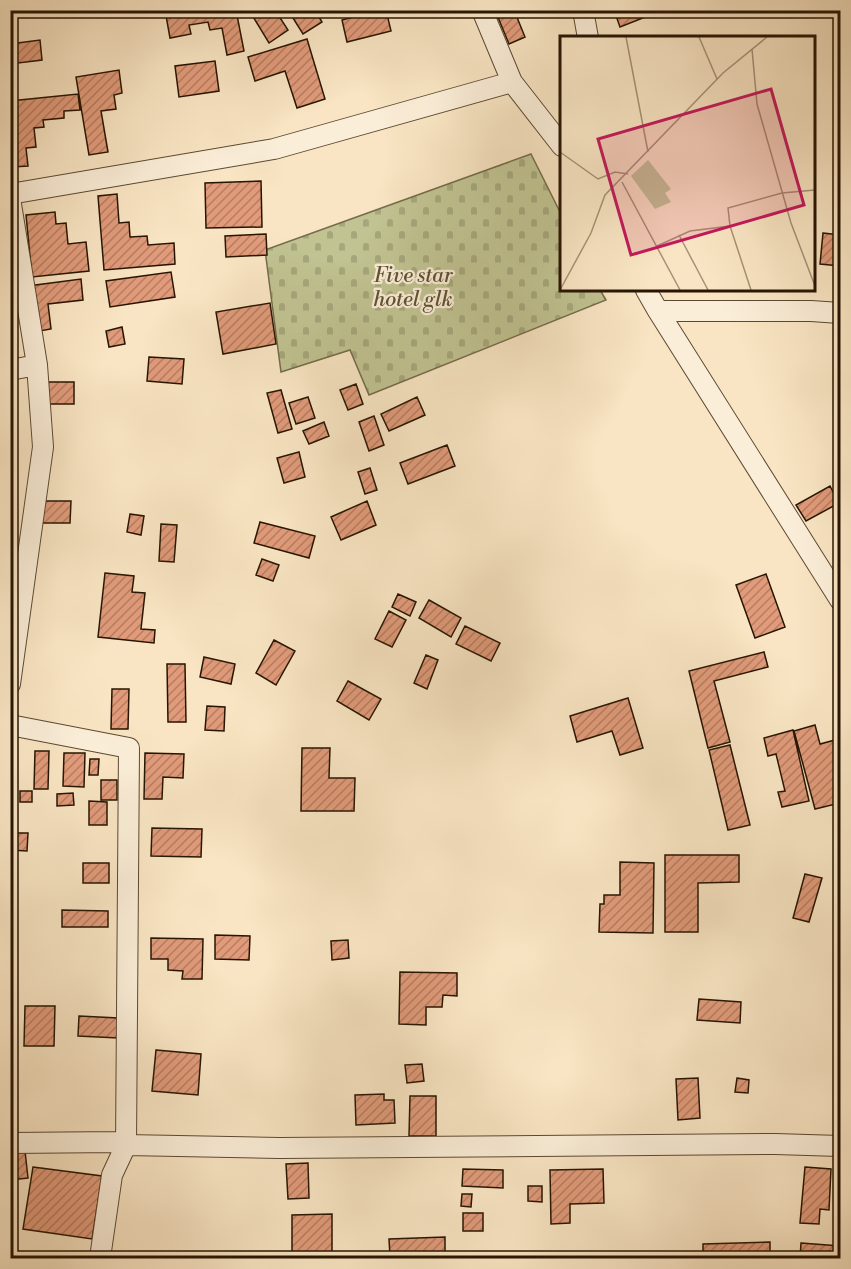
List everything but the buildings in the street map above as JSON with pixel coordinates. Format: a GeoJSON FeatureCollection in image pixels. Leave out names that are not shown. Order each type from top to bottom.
{"type":"FeatureCollection","features":[{"type":"Feature","properties":{"kind":"street"},"geometry":{"type":"LineString","coordinates":[[482,10],[512,82],[560,136]]}},
{"type":"Feature","properties":{"kind":"street"},"geometry":{"type":"LineString","coordinates":[[583,10],[588,36]]}},
{"type":"Feature","properties":{"kind":"street"},"geometry":{"type":"LineString","coordinates":[[10,684],[43,447],[37,365],[10,196],[274,149],[512,82]]}},
{"type":"Feature","properties":{"kind":"street"},"geometry":{"type":"LineString","coordinates":[[647,291],[840,600]]}},
{"type":"Feature","properties":{"kind":"street"},"geometry":{"type":"LineString","coordinates":[[658,311],[840,313]]}},
{"type":"Feature","properties":{"kind":"street"},"geometry":{"type":"LineString","coordinates":[[10,370],[37,365]]}},
{"type":"Feature","properties":{"kind":"street"},"geometry":{"type":"LineString","coordinates":[[10,725],[129,748],[126,1145],[112,1175],[100,1258]]}},
{"type":"Feature","properties":{"kind":"street"},"geometry":{"type":"LineString","coordinates":[[10,1143],[118,1142],[126,1145],[279,1148],[775,1144],[840,1146]]}},
{"type":"Feature","properties":{"kind":"green space","name":"Five star hotel glk"},"geometry":{"type":"Polygon","coordinates":[[[531,154],[560,212],[560,291],[601,291],[606,300],[369,395],[350,350],[281,372],[265,250],[531,154]]]}}]}
